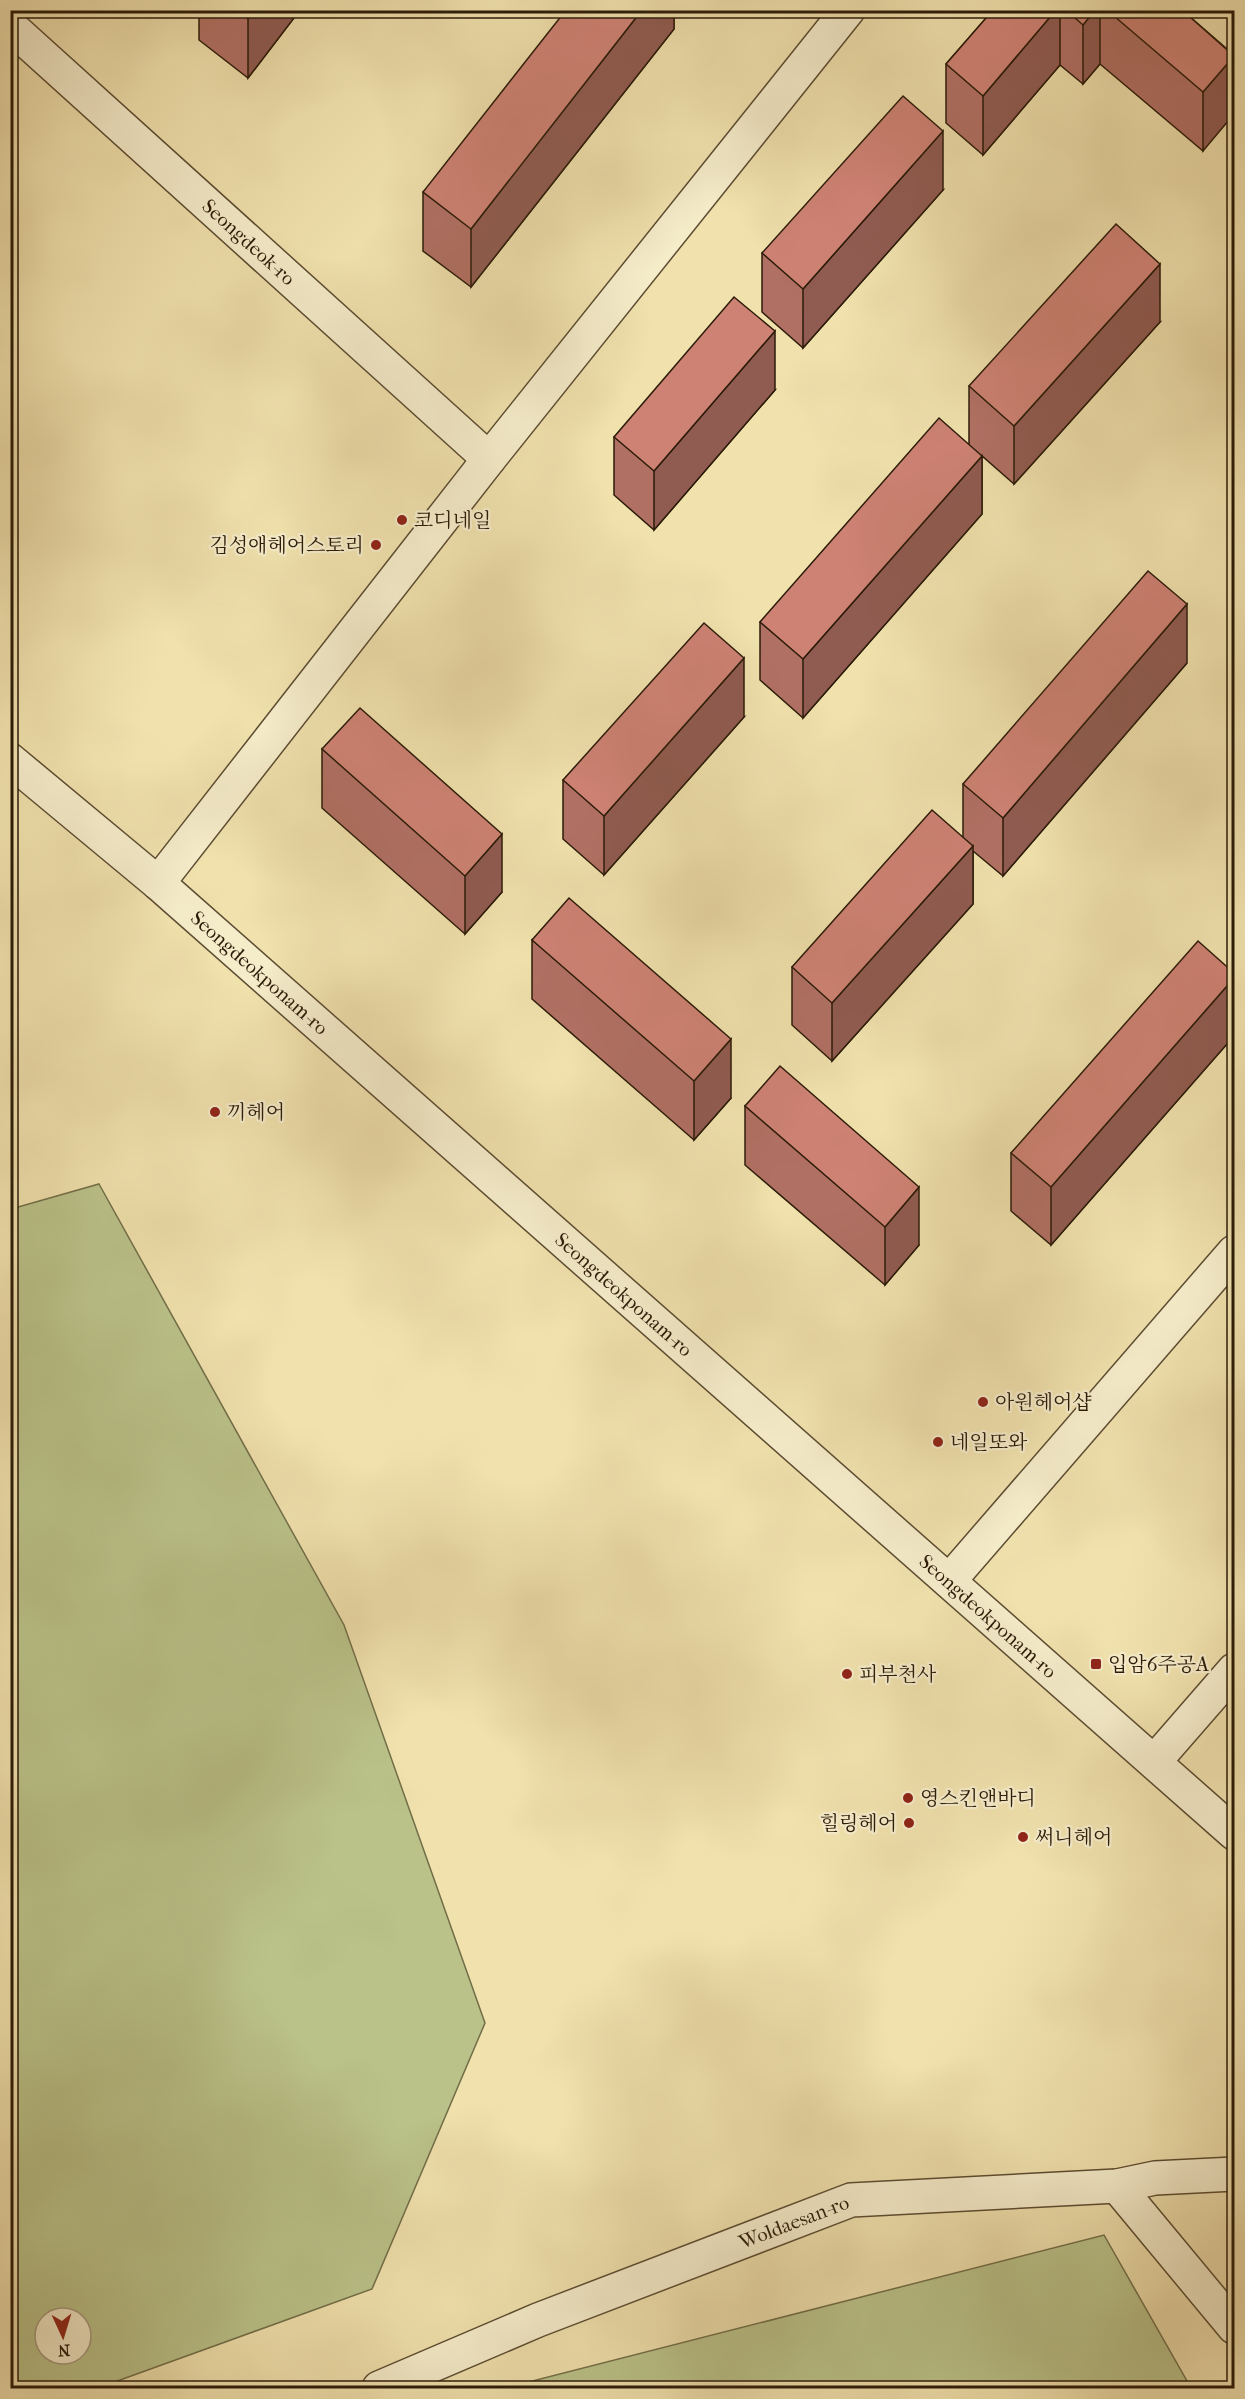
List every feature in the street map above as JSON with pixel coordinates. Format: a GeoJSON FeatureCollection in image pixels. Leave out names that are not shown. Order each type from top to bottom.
{"type":"FeatureCollection","features":[{"type":"Feature","properties":{"kind":"street"},"geometry":{"type":"LineString","coordinates":[[158,883],[489,459],[849,10]]}},
{"type":"Feature","properties":{"kind":"street","name":"Seongdeok-ro"},"geometry":{"type":"LineString","coordinates":[[10,26],[489,459]]}},
{"type":"Feature","properties":{"kind":"street","name":"Seongdeokponam-ro"},"geometry":{"type":"LineString","coordinates":[[10,760],[158,883],[1234,1833]]}},
{"type":"Feature","properties":{"kind":"street"},"geometry":{"type":"LineString","coordinates":[[949,1581],[1234,1252]]}},
{"type":"Feature","properties":{"kind":"street"},"geometry":{"type":"LineString","coordinates":[[1154,1762],[1234,1671]]}},
{"type":"Feature","properties":{"kind":"street","name":"Woldaesan-ro"},"geometry":{"type":"LineString","coordinates":[[379,2388],[538,2320],[851,2200],[1117,2187],[1155,2178],[1234,2174]]}},
{"type":"Feature","properties":{"kind":"street"},"geometry":{"type":"LineString","coordinates":[[1117,2187],[1234,2327]]}},
{"type":"Feature","properties":{"kind":"green space"},"geometry":{"type":"Polygon","coordinates":[[[99,1184],[344,1625],[485,2023],[372,2289],[98,2388],[11,2388],[11,1209],[99,1184]]]}},
{"type":"Feature","properties":{"kind":"green space"},"geometry":{"type":"Polygon","coordinates":[[[1104,2235],[1191,2388],[505,2388],[1104,2235]]]}},
{"type":"Feature","properties":{"kind":"building"},"geometry":{"type":"Polygon","coordinates":[[[237,10],[255,10],[248,19],[237,10]]]}},
{"type":"Feature","properties":{"kind":"building"},"geometry":{"type":"Polygon","coordinates":[[[566,10],[642,10],[471,229],[423,192],[566,10]]]}},
{"type":"Feature","properties":{"kind":"building"},"geometry":{"type":"Polygon","coordinates":[[[993,10],[1056,10],[983,96],[946,64],[993,10]]]}},
{"type":"Feature","properties":{"kind":"building"},"geometry":{"type":"Polygon","coordinates":[[[1066,10],[1095,10],[1083,25],[1066,10]]]}},
{"type":"Feature","properties":{"kind":"building"},"geometry":{"type":"Polygon","coordinates":[[[1107,10],[1182,10],[1234,56],[1203,92],[1107,10]]]}},
{"type":"Feature","properties":{"kind":"building"},"geometry":{"type":"Polygon","coordinates":[[[903,96],[943,131],[803,289],[762,253],[903,96]]]}},
{"type":"Feature","properties":{"kind":"building"},"geometry":{"type":"Polygon","coordinates":[[[1116,224],[1160,264],[1014,426],[969,386],[1116,224]]]}},
{"type":"Feature","properties":{"kind":"building"},"geometry":{"type":"Polygon","coordinates":[[[734,297],[775,331],[654,471],[614,437],[734,297]]]}},
{"type":"Feature","properties":{"kind":"building"},"geometry":{"type":"Polygon","coordinates":[[[939,418],[982,456],[803,659],[760,622],[939,418]]]}},
{"type":"Feature","properties":{"kind":"building"},"geometry":{"type":"Polygon","coordinates":[[[1148,571],[1187,604],[1003,818],[963,784],[1148,571]]]}},
{"type":"Feature","properties":{"kind":"building"},"geometry":{"type":"Polygon","coordinates":[[[704,623],[744,658],[604,816],[563,780],[704,623]]]}},
{"type":"Feature","properties":{"kind":"building"},"geometry":{"type":"Polygon","coordinates":[[[360,708],[502,834],[465,876],[322,749],[360,708]]]}},
{"type":"Feature","properties":{"kind":"building"},"geometry":{"type":"Polygon","coordinates":[[[932,810],[973,846],[832,1003],[792,967],[932,810]]]}},
{"type":"Feature","properties":{"kind":"building"},"geometry":{"type":"Polygon","coordinates":[[[569,898],[731,1039],[694,1081],[532,940],[569,898]]]}},
{"type":"Feature","properties":{"kind":"building"},"geometry":{"type":"Polygon","coordinates":[[[1198,941],[1234,973],[1234,978],[1051,1187],[1011,1153],[1198,941]]]}},
{"type":"Feature","properties":{"kind":"building"},"geometry":{"type":"Polygon","coordinates":[[[780,1066],[919,1187],[885,1227],[745,1106],[780,1066]]]}},
{"type":"Feature","properties":{"kind":"place","name":"코디네일"},"geometry":{"type":"Point","coordinates":[402,520]}},
{"type":"Feature","properties":{"kind":"place","name":"김성애헤어스토리"},"geometry":{"type":"Point","coordinates":[376,545]}},
{"type":"Feature","properties":{"kind":"place","name":"끼헤어"},"geometry":{"type":"Point","coordinates":[215,1112]}},
{"type":"Feature","properties":{"kind":"place","name":"아원헤어샵"},"geometry":{"type":"Point","coordinates":[983,1402]}},
{"type":"Feature","properties":{"kind":"place","name":"네일또와"},"geometry":{"type":"Point","coordinates":[938,1442]}},
{"type":"Feature","properties":{"kind":"place","name":"입암6주공A"},"geometry":{"type":"Point","coordinates":[1096,1664]}},
{"type":"Feature","properties":{"kind":"place","name":"피부천사"},"geometry":{"type":"Point","coordinates":[847,1674]}},
{"type":"Feature","properties":{"kind":"place","name":"영스킨앤바디"},"geometry":{"type":"Point","coordinates":[908,1798]}},
{"type":"Feature","properties":{"kind":"place","name":"힐링헤어"},"geometry":{"type":"Point","coordinates":[909,1823]}},
{"type":"Feature","properties":{"kind":"place","name":"써니헤어"},"geometry":{"type":"Point","coordinates":[1023,1837]}}]}
